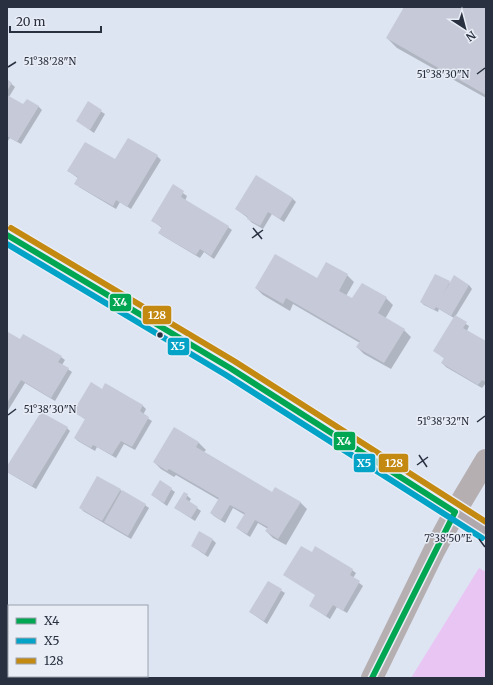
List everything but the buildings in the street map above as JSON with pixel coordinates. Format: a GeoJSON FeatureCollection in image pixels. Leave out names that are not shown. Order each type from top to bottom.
{"type":"FeatureCollection","features":[{"type":"Feature","properties":{"kind":"main road"},"geometry":{"type":"LineString","coordinates":[[7,235],[230,368],[486,532]]}},
{"type":"Feature","properties":{"kind":"street"},"geometry":{"type":"LineString","coordinates":[[372,678],[455,512],[486,460]]}},
{"type":"Feature","properties":{"kind":"shaded area"},"geometry":{"type":"Polygon","coordinates":[[[479,568],[486,572],[486,678],[411,678],[479,568]]]}},
{"type":"Feature","properties":{"kind":"shaded area"},"geometry":{"type":"Polygon","coordinates":[[[7,650],[8,677],[56,678],[7,678],[7,650]]]}},
{"type":"Feature","properties":{"kind":"transit line","name":"128"},"geometry":{"type":"LineString","coordinates":[[11,228],[234,361],[486,522]]}},
{"type":"Feature","properties":{"kind":"transit line","name":"X4"},"geometry":{"type":"LineString","coordinates":[[7,235],[230,368],[455,512]]}},
{"type":"Feature","properties":{"kind":"transit line","name":"X5"},"geometry":{"type":"LineString","coordinates":[[7,244],[226,375],[482,538]]}},
{"type":"Feature","properties":{"kind":"transit line","name":"X4"},"geometry":{"type":"LineString","coordinates":[[372,678],[455,512]]}}]}
